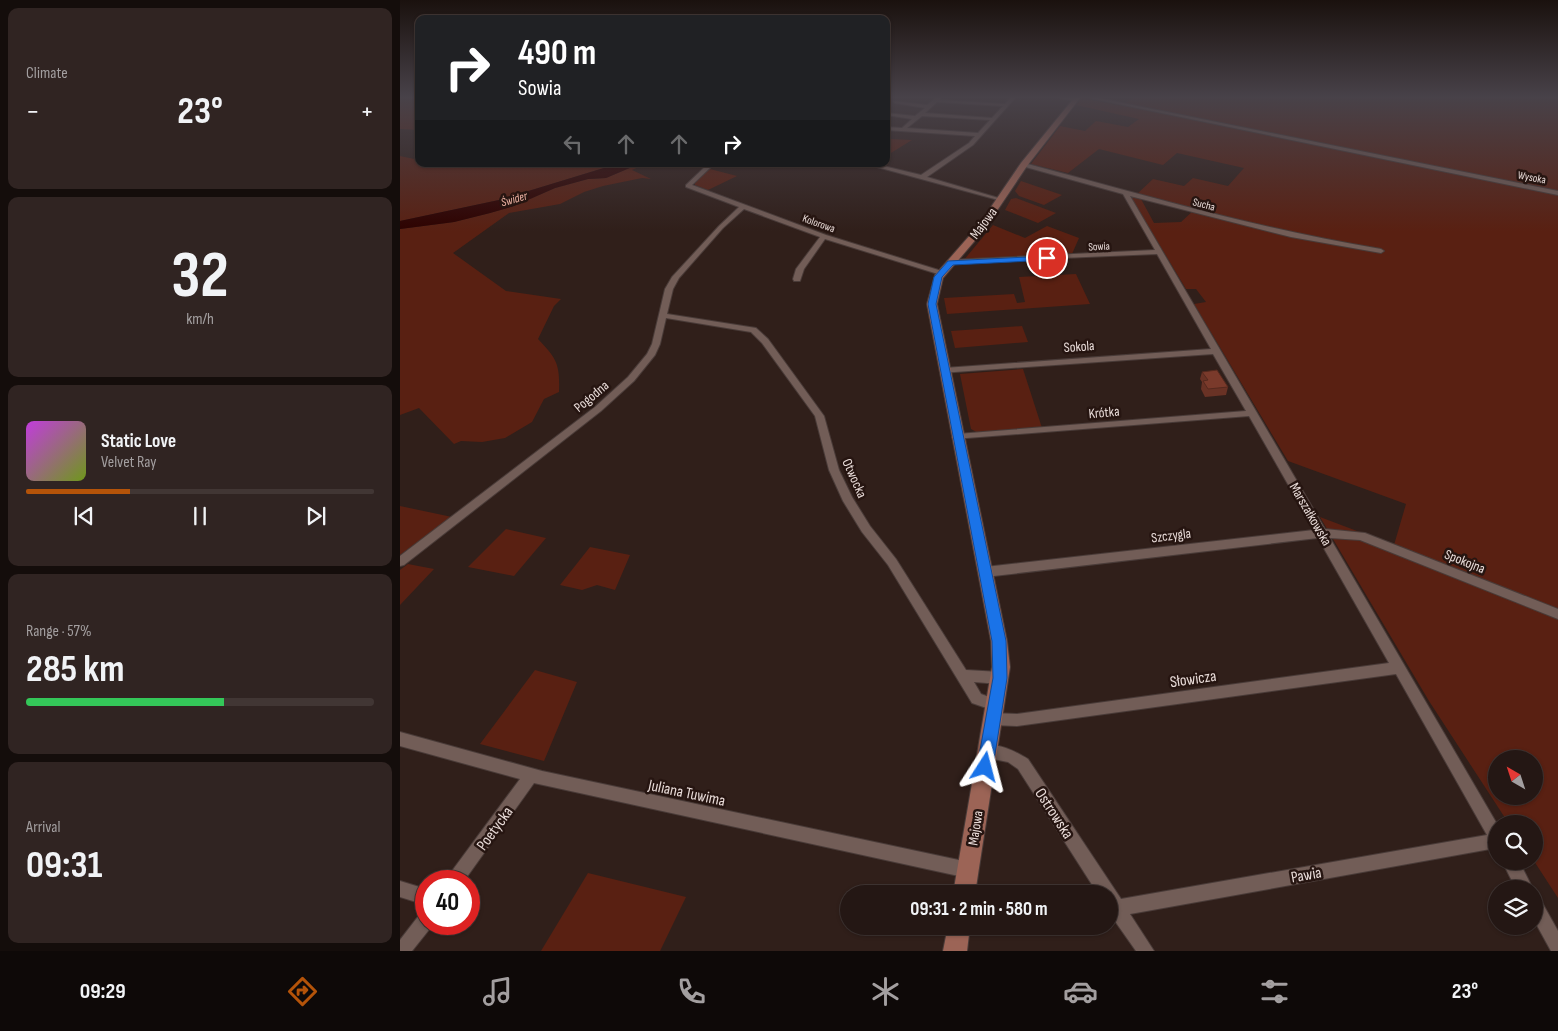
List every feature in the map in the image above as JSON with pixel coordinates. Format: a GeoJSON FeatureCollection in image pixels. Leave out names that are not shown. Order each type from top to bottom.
{"type":"FeatureCollection","features":[{"type":"Feature","properties":{"kind":"street"},"geometry":{"type":"LineString","coordinates":[[922,177],[972,142]]}},
{"type":"Feature","properties":{"kind":"street","name":"Majowa"},"geometry":{"type":"LineString","coordinates":[[966,885],[1000,678],[999,641],[932,304],[936,283],[946,267],[981,228],[1042,142]]}},
{"type":"Feature","properties":{"kind":"street","name":"Wysoka"},"geometry":{"type":"LineString","coordinates":[[1309,142],[1558,193]]}},
{"type":"Feature","properties":{"kind":"street","name":"Sucha"},"geometry":{"type":"LineString","coordinates":[[1024,165],[1298,237],[1381,251]]}},
{"type":"Feature","properties":{"kind":"street","name":"Kolorowa"},"geometry":{"type":"LineString","coordinates":[[708,167],[688,186],[824,236],[946,267]]}},
{"type":"Feature","properties":{"kind":"street"},"geometry":{"type":"LineString","coordinates":[[881,167],[1000,200]]}},
{"type":"Feature","properties":{"kind":"street","name":"Marszałkowska"},"geometry":{"type":"LineString","coordinates":[[1125,193],[1488,822]]}},
{"type":"Feature","properties":{"kind":"street","name":"Pogodna"},"geometry":{"type":"LineString","coordinates":[[400,562],[598,409],[632,379],[651,355],[656,344],[669,289],[676,277],[721,227],[744,206]]}},
{"type":"Feature","properties":{"kind":"street"},"geometry":{"type":"LineString","coordinates":[[797,279],[800,270],[824,236]]}},
{"type":"Feature","properties":{"kind":"street","name":"Sowia"},"geometry":{"type":"LineString","coordinates":[[946,267],[1160,252]]}},
{"type":"Feature","properties":{"kind":"street","name":"Otwocka"},"geometry":{"type":"LineString","coordinates":[[662,315],[753,330],[765,341],[819,416],[834,470],[847,498],[866,529],[892,562],[977,699],[994,712]]}},
{"type":"Feature","properties":{"kind":"street","name":"Sokola"},"geometry":{"type":"LineString","coordinates":[[944,370],[1215,350]]}},
{"type":"Feature","properties":{"kind":"street","name":"Krótka"},"geometry":{"type":"LineString","coordinates":[[957,437],[1253,413]]}},
{"type":"Feature","properties":{"kind":"street","name":"Szczygla"},"geometry":{"type":"LineString","coordinates":[[985,572],[1322,533],[1360,536]]}},
{"type":"Feature","properties":{"kind":"street","name":"Spokojna"},"geometry":{"type":"LineString","coordinates":[[1360,536],[1558,614]]}},
{"type":"Feature","properties":{"kind":"street","name":"Słowicza"},"geometry":{"type":"LineString","coordinates":[[994,712],[1017,720],[1398,668]]}},
{"type":"Feature","properties":{"kind":"street"},"geometry":{"type":"LineString","coordinates":[[963,676],[1000,678]]}},
{"type":"Feature","properties":{"kind":"street","name":"Juliana Tuwima"},"geometry":{"type":"LineString","coordinates":[[400,739],[532,774],[677,808],[968,870]]}},
{"type":"Feature","properties":{"kind":"street","name":"Ostrowska"},"geometry":{"type":"LineString","coordinates":[[988,752],[1010,756],[1023,764],[1102,885]]}},
{"type":"Feature","properties":{"kind":"street","name":"Poetycka"},"geometry":{"type":"LineString","coordinates":[[463,870],[532,774]]}},
{"type":"Feature","properties":{"kind":"street","name":"Pawia"},"geometry":{"type":"LineString","coordinates":[[1118,898],[1488,842]]}},
{"type":"Feature","properties":{"kind":"street"},"geometry":{"type":"LineString","coordinates":[[400,889],[415,894]]}},
{"type":"Feature","properties":{"kind":"street","name":"Ostrowska"},"geometry":{"type":"LineString","coordinates":[[1118,909],[1146,951]]}},
{"type":"Feature","properties":{"kind":"street"},"geometry":{"type":"LineString","coordinates":[[1543,921],[1558,947]]}},
{"type":"Feature","properties":{"kind":"street"},"geometry":{"type":"LineString","coordinates":[[402,951],[415,934]]}},
{"type":"Feature","properties":{"kind":"street"},"geometry":{"type":"LineString","coordinates":[[955,951],[958,935]]}},
{"type":"Feature","properties":{"kind":"shaded area"},"geometry":{"type":"Polygon","coordinates":[[[890,142],[908,142],[890,154],[890,142]]]}},
{"type":"Feature","properties":{"kind":"shaded area"},"geometry":{"type":"Polygon","coordinates":[[[1047,142],[1558,142],[1558,898],[1540,870],[1543,870],[1543,815],[1503,815],[1497,805],[1543,805],[1543,750],[1488,750],[1488,792],[1429,701],[1320,517],[1394,545],[1406,504],[1288,461],[1194,304],[1206,302],[1196,289],[1186,289],[1130,196],[1141,199],[1154,223],[1181,222],[1194,210],[1136,195],[1153,179],[1184,186],[1193,178],[1228,186],[1244,168],[1177,153],[1163,165],[1099,149],[1068,173],[1031,164],[1047,142]]]}},
{"type":"Feature","properties":{"kind":"shaded area"},"geometry":{"type":"Polygon","coordinates":[[[400,156],[415,159],[415,167],[607,167],[499,200],[400,221],[400,156]]]}},
{"type":"Feature","properties":{"kind":"shaded area"},"geometry":{"type":"Polygon","coordinates":[[[632,167],[638,167],[632,170],[651,179],[642,178],[603,186],[584,192],[560,204],[509,213],[453,253],[506,291],[561,299],[554,306],[538,339],[556,362],[559,375],[559,392],[544,399],[532,422],[505,438],[482,442],[461,441],[454,444],[419,408],[400,415],[400,229],[454,222],[514,206],[555,188],[588,179],[606,178],[632,167]]]}},
{"type":"Feature","properties":{"kind":"shaded area"},"geometry":{"type":"Polygon","coordinates":[[[710,169],[737,176],[708,190],[695,185],[695,181],[710,169]]]}},
{"type":"Feature","properties":{"kind":"shaded area"},"geometry":{"type":"Polygon","coordinates":[[[1021,181],[1062,195],[1044,205],[1019,196],[1015,191],[1021,181]]]}},
{"type":"Feature","properties":{"kind":"shaded area"},"geometry":{"type":"Polygon","coordinates":[[[1016,198],[1056,213],[1038,223],[1005,210],[1011,199],[1016,198]]]}},
{"type":"Feature","properties":{"kind":"shaded area"},"geometry":{"type":"Polygon","coordinates":[[[993,225],[1025,238],[1047,226],[1079,238],[1072,254],[963,261],[993,225]]]}},
{"type":"Feature","properties":{"kind":"shaded area"},"geometry":{"type":"Polygon","coordinates":[[[1076,274],[1090,304],[947,314],[944,298],[1014,294],[1017,303],[1025,302],[1019,277],[1076,274]]]}},
{"type":"Feature","properties":{"kind":"shaded area"},"geometry":{"type":"Polygon","coordinates":[[[1022,326],[1028,342],[955,348],[951,331],[1022,326]]]}},
{"type":"Feature","properties":{"kind":"shaded area"},"geometry":{"type":"Polygon","coordinates":[[[1023,369],[1042,428],[980,434],[971,429],[960,374],[1023,369]]]}},
{"type":"Feature","properties":{"kind":"shaded area"},"geometry":{"type":"Polygon","coordinates":[[[400,506],[452,517],[400,555],[400,506]]]}},
{"type":"Feature","properties":{"kind":"shaded area"},"geometry":{"type":"Polygon","coordinates":[[[506,529],[546,538],[514,576],[468,567],[506,529]]]}},
{"type":"Feature","properties":{"kind":"shaded area"},"geometry":{"type":"Polygon","coordinates":[[[590,547],[630,555],[615,590],[597,585],[582,590],[560,585],[590,547]]]}},
{"type":"Feature","properties":{"kind":"shaded area"},"geometry":{"type":"Polygon","coordinates":[[[408,564],[434,569],[400,605],[400,570],[408,564]]]}},
{"type":"Feature","properties":{"kind":"shaded area"},"geometry":{"type":"Polygon","coordinates":[[[535,670],[577,682],[544,761],[480,744],[535,670]]]}},
{"type":"Feature","properties":{"kind":"shaded area"},"geometry":{"type":"Polygon","coordinates":[[[588,873],[686,897],[660,951],[541,951],[588,873]]]}},
{"type":"Feature","properties":{"kind":"water","name":"Świder"},"geometry":{"type":"Polygon","coordinates":[[[607,167],[632,167],[606,178],[588,179],[555,188],[514,206],[490,213],[454,222],[400,229],[400,221],[499,200],[607,167]]]}},
{"type":"Feature","properties":{"kind":"building"},"geometry":{"type":"Polygon","coordinates":[[[1217,370],[1228,387],[1208,389],[1203,381],[1208,380],[1202,372],[1217,370]]]}},
{"type":"Feature","properties":{"kind":"route"},"geometry":{"type":"LineString","coordinates":[[985,767],[1000,678],[999,641],[932,304],[938,277],[950,262],[1047,258]]}}]}
